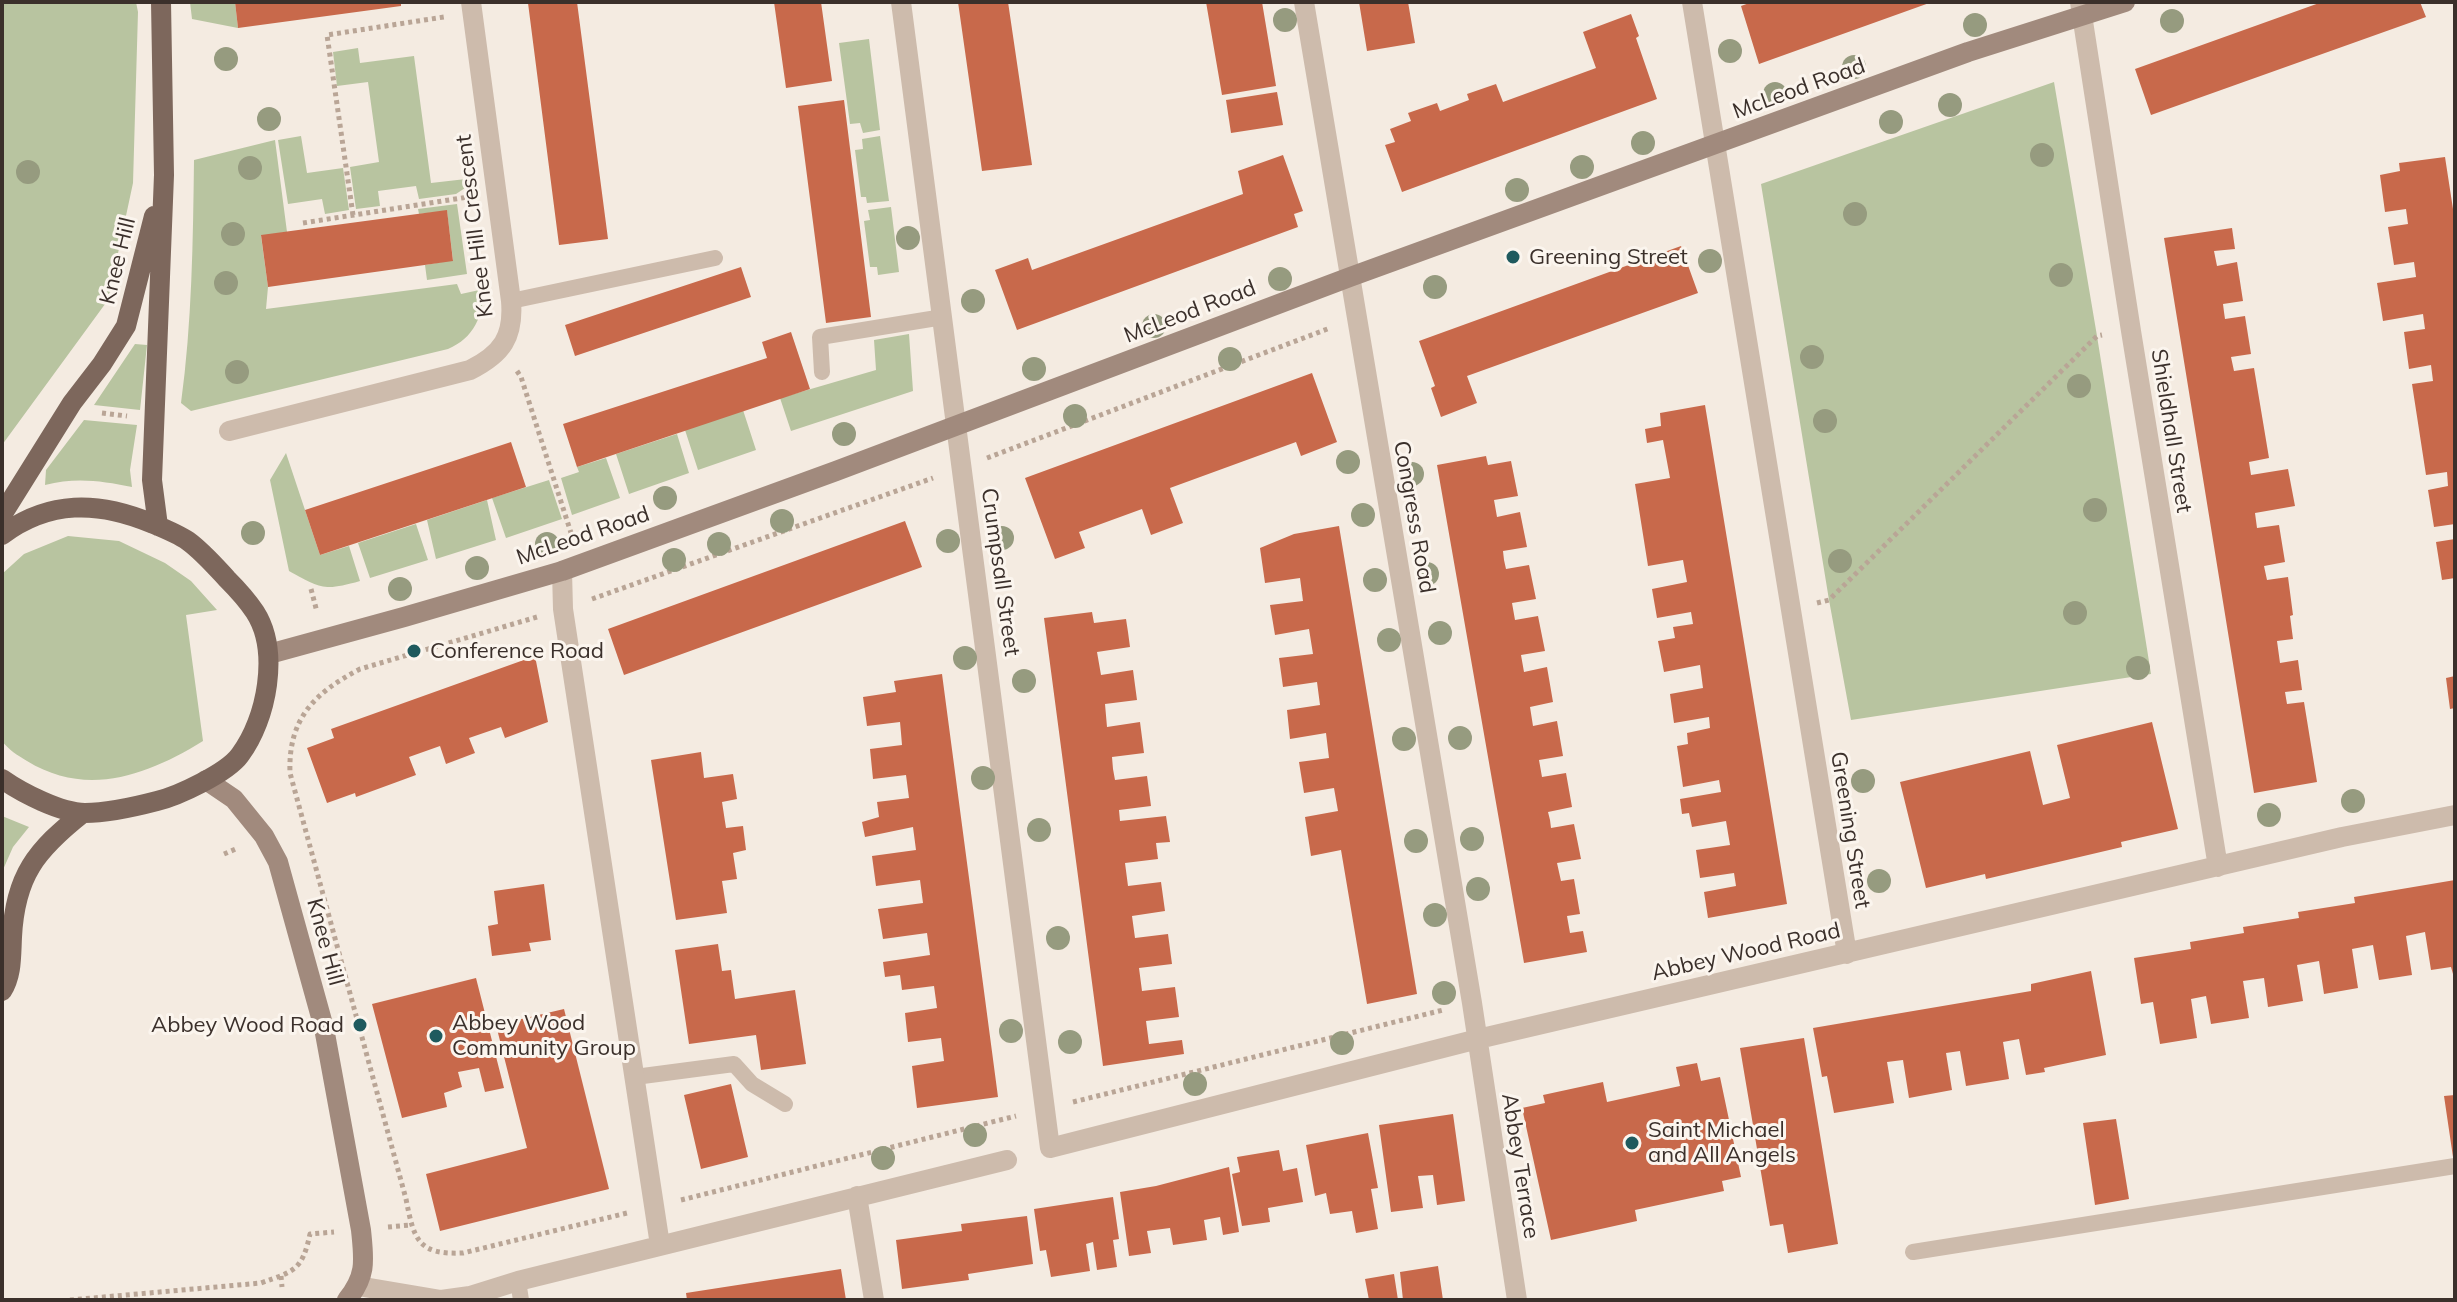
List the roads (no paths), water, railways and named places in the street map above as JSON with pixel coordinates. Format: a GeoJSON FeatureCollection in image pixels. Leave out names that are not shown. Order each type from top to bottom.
{"type":"FeatureCollection","features":[{"type":"Feature","properties":{"kind":"main road","name":"Knee Hill"},"geometry":{"type":"LineString","coordinates":[[158,526],[152,480],[164,175],[161,2]]}},
{"type":"Feature","properties":{"kind":"main road","name":"McLeod Road"},"geometry":{"type":"LineString","coordinates":[[269,654],[572,567],[2081,9],[2125,2]]}},
{"type":"Feature","properties":{"kind":"main road","name":"Knee Hill"},"geometry":{"type":"LineString","coordinates":[[2,515],[72,403],[126,326],[164,175]]}},
{"type":"Feature","properties":{"kind":"main road"},"geometry":{"type":"LineString","coordinates":[[2,535],[43,513],[86,506],[129,514],[158,526],[188,541],[235,587],[256,613],[269,654],[261,716],[239,757],[175,797],[138,806],[83,813],[54,806],[2,779]]}},
{"type":"Feature","properties":{"kind":"main road","name":"Knee Hill"},"geometry":{"type":"LineString","coordinates":[[206,780],[234,799],[264,836],[278,862],[324,1028],[361,1230],[363,1270],[352,1293]]}},
{"type":"Feature","properties":{"kind":"main road"},"geometry":{"type":"LineString","coordinates":[[2,991],[10,979],[17,892],[32,863],[54,836],[83,813]]}},
{"type":"Feature","properties":{"kind":"street","name":"Crumpsall Street"},"geometry":{"type":"LineString","coordinates":[[901,2],[1050,1148]]}},
{"type":"Feature","properties":{"kind":"street","name":"Congress Road"},"geometry":{"type":"LineString","coordinates":[[1304,2],[1478,1039]]}},
{"type":"Feature","properties":{"kind":"street","name":"Greening Street"},"geometry":{"type":"LineString","coordinates":[[1692,2],[1847,954]]}},
{"type":"Feature","properties":{"kind":"street","name":"Knee Hill Crescent"},"geometry":{"type":"LineString","coordinates":[[229,431],[470,370],[488,361],[501,349],[513,317],[472,7]]}},
{"type":"Feature","properties":{"kind":"street","name":"Shieldhall Street"},"geometry":{"type":"LineString","coordinates":[[2081,9],[2218,867]]}},
{"type":"Feature","properties":{"kind":"street"},"geometry":{"type":"LineString","coordinates":[[572,567],[563,609],[660,1245]]}},
{"type":"Feature","properties":{"kind":"street","name":"Abbey Wood Road"},"geometry":{"type":"LineString","coordinates":[[1050,1148],[1478,1039],[2342,837],[2455,815]]}},
{"type":"Feature","properties":{"kind":"street","name":"Abbey Terrace"},"geometry":{"type":"LineString","coordinates":[[1478,1039],[1517,1300]]}},
{"type":"Feature","properties":{"kind":"street"},"geometry":{"type":"LineString","coordinates":[[352,1293],[441,1300],[520,1290],[660,1245],[1007,1160]]}},
{"type":"Feature","properties":{"kind":"street"},"geometry":{"type":"LineString","coordinates":[[857,1196],[874,1300]]}},
{"type":"Feature","properties":{"kind":"lane"},"geometry":{"type":"LineString","coordinates":[[511,301],[715,258]]}},
{"type":"Feature","properties":{"kind":"lane"},"geometry":{"type":"LineString","coordinates":[[822,372],[820,337],[943,317]]}},
{"type":"Feature","properties":{"kind":"lane"},"geometry":{"type":"LineString","coordinates":[[635,1077],[734,1064],[752,1084],[785,1104]]}},
{"type":"Feature","properties":{"kind":"lane"},"geometry":{"type":"LineString","coordinates":[[1913,1252],[2455,1166]]}},
{"type":"Feature","properties":{"kind":"place","name":"Greening Street"},"geometry":{"type":"Point","coordinates":[1513,257]}},
{"type":"Feature","properties":{"kind":"place","name":"Conference Road"},"geometry":{"type":"Point","coordinates":[414,651]}},
{"type":"Feature","properties":{"kind":"place","name":"Abbey Wood Road"},"geometry":{"type":"Point","coordinates":[360,1025]}},
{"type":"Feature","properties":{"kind":"place","name":"Abbey Wood Community Group"},"geometry":{"type":"Point","coordinates":[436,1036]}},
{"type":"Feature","properties":{"kind":"place","name":"Saint Michael and All Angels"},"geometry":{"type":"Point","coordinates":[1632,1143]}}]}
